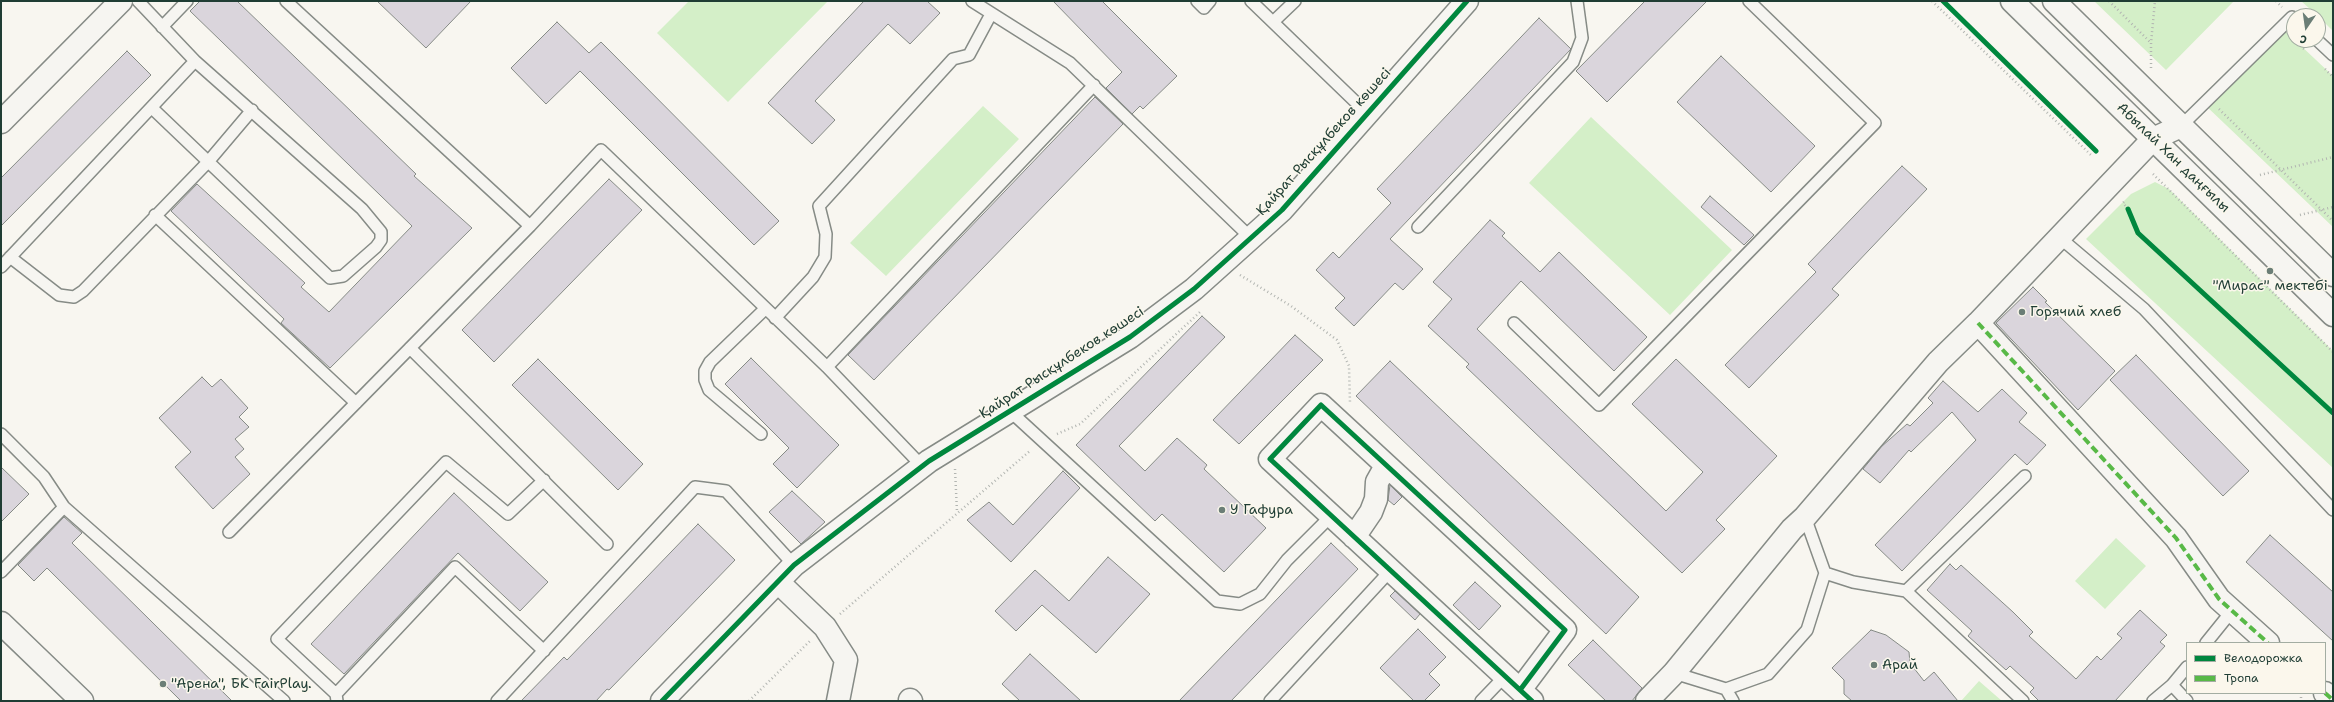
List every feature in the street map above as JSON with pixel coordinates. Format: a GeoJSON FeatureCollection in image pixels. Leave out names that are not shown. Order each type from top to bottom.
{"type":"FeatureCollection","features":[{"type":"Feature","properties":{"kind":"street"},"geometry":{"type":"LineString","coordinates":[[1,122],[121,1]]}},
{"type":"Feature","properties":{"kind":"street","name":"Қайрат Рысқұлбеков көшесі"},"geometry":{"type":"LineString","coordinates":[[662,701],[794,565],[922,466],[1130,337],[1194,289],[1232,272],[1252,238],[1282,210],[1467,1]]}},
{"type":"Feature","properties":{"kind":"street","name":"Абылай Хан даңғылы"},"geometry":{"type":"LineString","coordinates":[[2012,1],[2152,140],[2333,315]]}},
{"type":"Feature","properties":{"kind":"street","name":"Абылай Хан даңғылы"},"geometry":{"type":"LineString","coordinates":[[2054,1],[2333,275]]}},
{"type":"Feature","properties":{"kind":"street"},"geometry":{"type":"LineString","coordinates":[[1647,701],[1674,673],[1792,529],[1805,517],[1906,396],[1978,323],[2152,140],[2181,126]]}},
{"type":"Feature","properties":{"kind":"street"},"geometry":{"type":"LineString","coordinates":[[1978,323],[2176,538],[2219,599],[2267,642]]}},
{"type":"Feature","properties":{"kind":"street"},"geometry":{"type":"LineString","coordinates":[[1321,405],[1354,436],[1565,630],[1519,689],[1270,459],[1321,405]]}},
{"type":"Feature","properties":{"kind":"street"},"geometry":{"type":"LineString","coordinates":[[1354,537],[1371,512],[1376,499],[1377,482],[1386,466]]}},
{"type":"Feature","properties":{"kind":"street"},"geometry":{"type":"LineString","coordinates":[[778,582],[825,627],[846,660],[838,701]]}},
{"type":"Feature","properties":{"kind":"street"},"geometry":{"type":"LineString","coordinates":[[1,622],[82,701]]}},
{"type":"Feature","properties":{"kind":"lane"},"geometry":{"type":"LineString","coordinates":[[138,1],[195,61],[362,209],[381,232],[380,240],[376,247],[343,276],[330,278],[152,108]]}},
{"type":"Feature","properties":{"kind":"lane"},"geometry":{"type":"LineString","coordinates":[[162,28],[187,1]]}},
{"type":"Feature","properties":{"kind":"lane"},"geometry":{"type":"LineString","coordinates":[[286,1],[530,226]]}},
{"type":"Feature","properties":{"kind":"lane"},"geometry":{"type":"LineString","coordinates":[[972,1],[1070,63],[1252,238]]}},
{"type":"Feature","properties":{"kind":"lane"},"geometry":{"type":"LineString","coordinates":[[1197,1],[1204,8],[1210,1]]}},
{"type":"Feature","properties":{"kind":"lane"},"geometry":{"type":"LineString","coordinates":[[1251,1],[1367,113]]}},
{"type":"Feature","properties":{"kind":"lane"},"geometry":{"type":"LineString","coordinates":[[1273,22],[1294,1]]}},
{"type":"Feature","properties":{"kind":"lane"},"geometry":{"type":"LineString","coordinates":[[1418,227],[1572,62],[1582,38],[1577,1]]}},
{"type":"Feature","properties":{"kind":"lane"},"geometry":{"type":"LineString","coordinates":[[1514,323],[1599,405],[1875,123],[1750,1]]}},
{"type":"Feature","properties":{"kind":"lane"},"geometry":{"type":"LineString","coordinates":[[775,318],[813,277],[824,257],[826,234],[820,206],[953,58],[969,55],[992,14]]}},
{"type":"Feature","properties":{"kind":"lane"},"geometry":{"type":"LineString","coordinates":[[2181,126],[2286,23]]}},
{"type":"Feature","properties":{"kind":"lane"},"geometry":{"type":"LineString","coordinates":[[2326,48],[2333,55]]}},
{"type":"Feature","properties":{"kind":"lane"},"geometry":{"type":"LineString","coordinates":[[1,267],[195,61]]}},
{"type":"Feature","properties":{"kind":"lane"},"geometry":{"type":"LineString","coordinates":[[827,367],[1094,85]]}},
{"type":"Feature","properties":{"kind":"lane"},"geometry":{"type":"LineString","coordinates":[[10,257],[59,295],[74,296],[83,291],[208,162],[252,110]]}},
{"type":"Feature","properties":{"kind":"lane"},"geometry":{"type":"LineString","coordinates":[[229,532],[530,226],[601,150],[827,367],[922,466]]}},
{"type":"Feature","properties":{"kind":"lane"},"geometry":{"type":"LineString","coordinates":[[155,215],[356,403]]}},
{"type":"Feature","properties":{"kind":"lane"},"geometry":{"type":"LineString","coordinates":[[2059,237],[2144,309],[2333,510]]}},
{"type":"Feature","properties":{"kind":"lane"},"geometry":{"type":"LineString","coordinates":[[761,434],[709,390],[705,380],[705,371],[710,362],[765,309]]}},
{"type":"Feature","properties":{"kind":"lane"},"geometry":{"type":"LineString","coordinates":[[410,348],[607,544]]}},
{"type":"Feature","properties":{"kind":"lane"},"geometry":{"type":"LineString","coordinates":[[1011,412],[1217,601],[1240,604],[1260,594],[1287,560],[1331,516]]}},
{"type":"Feature","properties":{"kind":"lane"},"geometry":{"type":"LineString","coordinates":[[1,434],[44,477],[64,507],[284,701]]}},
{"type":"Feature","properties":{"kind":"lane"},"geometry":{"type":"LineString","coordinates":[[544,480],[508,514],[446,462],[277,639],[336,698],[455,567],[544,651]]}},
{"type":"Feature","properties":{"kind":"lane"},"geometry":{"type":"LineString","coordinates":[[1906,591],[2025,476]]}},
{"type":"Feature","properties":{"kind":"lane"},"geometry":{"type":"LineString","coordinates":[[497,701],[695,487],[726,491],[794,565]]}},
{"type":"Feature","properties":{"kind":"lane"},"geometry":{"type":"LineString","coordinates":[[1,572],[64,507]]}},
{"type":"Feature","properties":{"kind":"lane"},"geometry":{"type":"LineString","coordinates":[[1674,673],[1726,689],[1768,674],[1807,630],[1825,573],[1805,517]]}},
{"type":"Feature","properties":{"kind":"lane"},"geometry":{"type":"LineString","coordinates":[[1270,701],[1390,570]]}},
{"type":"Feature","properties":{"kind":"lane"},"geometry":{"type":"LineString","coordinates":[[1825,573],[1853,582],[1906,591],[2024,701]]}},
{"type":"Feature","properties":{"kind":"lane"},"geometry":{"type":"LineString","coordinates":[[2207,642],[2232,612]]}},
{"type":"Feature","properties":{"kind":"lane"},"geometry":{"type":"LineString","coordinates":[[2153,701],[2172,686],[2186,668]]}},
{"type":"Feature","properties":{"kind":"lane"},"geometry":{"type":"LineString","coordinates":[[2172,686],[2187,701]]}},
{"type":"Feature","properties":{"kind":"lane"},"geometry":{"type":"LineString","coordinates":[[1481,701],[1519,689]]}},
{"type":"Feature","properties":{"kind":"lane"},"geometry":{"type":"LineString","coordinates":[[1726,689],[1733,701]]}},
{"type":"Feature","properties":{"kind":"path"},"geometry":{"type":"LineString","coordinates":[[1932,1],[2091,155]]}},
{"type":"Feature","properties":{"kind":"path"},"geometry":{"type":"LineString","coordinates":[[2109,1],[2150,43]]}},
{"type":"Feature","properties":{"kind":"path"},"geometry":{"type":"LineString","coordinates":[[2151,97],[2150,43],[2155,1]]}},
{"type":"Feature","properties":{"kind":"path"},"geometry":{"type":"LineString","coordinates":[[2213,104],[2333,221]]}},
{"type":"Feature","properties":{"kind":"path"},"geometry":{"type":"LineString","coordinates":[[2056,112],[2096,151]]}},
{"type":"Feature","properties":{"kind":"path"},"geometry":{"type":"LineString","coordinates":[[2254,176],[2333,157]]}},
{"type":"Feature","properties":{"kind":"path"},"geometry":{"type":"LineString","coordinates":[[2154,174],[2333,352]]}},
{"type":"Feature","properties":{"kind":"path"},"geometry":{"type":"LineString","coordinates":[[2127,198],[2123,203],[2131,215]]}},
{"type":"Feature","properties":{"kind":"path"},"geometry":{"type":"LineString","coordinates":[[2296,216],[2333,207]]}},
{"type":"Feature","properties":{"kind":"path"},"geometry":{"type":"LineString","coordinates":[[1232,272],[1291,306],[1337,340],[1349,366],[1349,396],[1354,436]]}},
{"type":"Feature","properties":{"kind":"path"},"geometry":{"type":"LineString","coordinates":[[749,701],[825,627],[957,513],[1042,441],[1080,424],[1206,307]]}},
{"type":"Feature","properties":{"kind":"path"},"geometry":{"type":"LineString","coordinates":[[953,446],[957,513]]}},
{"type":"Feature","properties":{"kind":"green space"},"geometry":{"type":"Polygon","coordinates":[[[689,1],[828,1],[728,102],[657,33],[689,1]]]}},
{"type":"Feature","properties":{"kind":"green space"},"geometry":{"type":"Polygon","coordinates":[[[2094,1],[2234,1],[2166,70],[2094,1]]]}},
{"type":"Feature","properties":{"kind":"green space"},"geometry":{"type":"Polygon","coordinates":[[[2301,1],[2333,1],[2333,31],[2326,24],[2326,8],[2309,8],[2301,1]]]}},
{"type":"Feature","properties":{"kind":"green space"},"geometry":{"type":"Polygon","coordinates":[[[2280,26],[2286,32],[2286,48],[2303,48],[2333,76],[2333,227],[2204,104],[2280,26]]]}},
{"type":"Feature","properties":{"kind":"green space"},"geometry":{"type":"Polygon","coordinates":[[[983,106],[1019,139],[886,276],[850,243],[983,106]]]}},
{"type":"Feature","properties":{"kind":"green space"},"geometry":{"type":"Polygon","coordinates":[[[1591,117],[1732,250],[1670,315],[1529,183],[1591,117]]]}},
{"type":"Feature","properties":{"kind":"green space"},"geometry":{"type":"Polygon","coordinates":[[[2155,182],[2169,189],[2333,351],[2333,468],[2086,239],[2131,194],[2155,182]]]}},
{"type":"Feature","properties":{"kind":"green space"},"geometry":{"type":"Polygon","coordinates":[[[2116,538],[2146,566],[2105,609],[2075,581],[2116,538]]]}},
{"type":"Feature","properties":{"kind":"green space"},"geometry":{"type":"Polygon","coordinates":[[[1979,681],[2002,701],[1961,701],[1979,681]]]}},
{"type":"Feature","properties":{"kind":"building"},"geometry":{"type":"Polygon","coordinates":[[[200,1],[237,1],[416,174],[414,176],[472,228],[330,368],[281,323],[284,319],[171,211],[197,184],[305,283],[301,287],[329,312],[412,226],[190,11],[200,1]]]}},
{"type":"Feature","properties":{"kind":"building"},"geometry":{"type":"Polygon","coordinates":[[[377,1],[471,1],[426,48],[377,1]]]}},
{"type":"Feature","properties":{"kind":"building"},"geometry":{"type":"Polygon","coordinates":[[[864,1],[927,1],[940,13],[910,44],[888,24],[815,101],[835,120],[812,144],[768,103],[864,1]]]}},
{"type":"Feature","properties":{"kind":"building"},"geometry":{"type":"Polygon","coordinates":[[[1053,1],[1102,1],[1177,76],[1143,109],[1140,106],[1132,114],[1106,88],[1122,72],[1053,1]]]}},
{"type":"Feature","properties":{"kind":"building"},"geometry":{"type":"Polygon","coordinates":[[[1645,1],[1707,1],[1607,102],[1576,71],[1645,1]]]}},
{"type":"Feature","properties":{"kind":"building"},"geometry":{"type":"Polygon","coordinates":[[[1539,18],[1571,49],[1390,239],[1423,269],[1403,290],[1395,283],[1354,326],[1335,308],[1345,298],[1316,270],[1333,252],[1339,258],[1391,203],[1377,189],[1539,18]]]}},
{"type":"Feature","properties":{"kind":"building"},"geometry":{"type":"Polygon","coordinates":[[[557,22],[589,53],[601,42],[779,221],[754,245],[580,71],[546,104],[511,68],[557,22]]]}},
{"type":"Feature","properties":{"kind":"building"},"geometry":{"type":"Polygon","coordinates":[[[127,51],[151,75],[1,226],[1,178],[127,51]]]}},
{"type":"Feature","properties":{"kind":"building"},"geometry":{"type":"Polygon","coordinates":[[[1721,56],[1815,146],[1771,192],[1677,102],[1721,56]]]}},
{"type":"Feature","properties":{"kind":"building"},"geometry":{"type":"Polygon","coordinates":[[[1095,97],[1123,124],[874,380],[848,355],[1095,97]]]}},
{"type":"Feature","properties":{"kind":"building"},"geometry":{"type":"Polygon","coordinates":[[[1902,166],[1927,189],[1832,289],[1839,295],[1749,388],[1725,365],[1816,272],[1808,264],[1902,166]]]}},
{"type":"Feature","properties":{"kind":"building"},"geometry":{"type":"Polygon","coordinates":[[[609,179],[642,210],[494,362],[462,330],[609,179]]]}},
{"type":"Feature","properties":{"kind":"building"},"geometry":{"type":"Polygon","coordinates":[[[1710,196],[1754,235],[1744,245],[1701,207],[1710,196]]]}},
{"type":"Feature","properties":{"kind":"building"},"geometry":{"type":"Polygon","coordinates":[[[1490,220],[1505,233],[1502,236],[1540,272],[1559,252],[1647,337],[1614,371],[1521,281],[1477,329],[1666,511],[1703,472],[1632,404],[1676,359],[1777,456],[1716,520],[1725,529],[1682,573],[1466,367],[1469,364],[1428,326],[1452,299],[1433,282],[1490,220]]]}},
{"type":"Feature","properties":{"kind":"building"},"geometry":{"type":"Polygon","coordinates":[[[2033,287],[2047,301],[2045,302],[2115,371],[2078,410],[1996,323],[2033,287]]]}},
{"type":"Feature","properties":{"kind":"building"},"geometry":{"type":"Polygon","coordinates":[[[1202,316],[1225,337],[1119,446],[1145,471],[1177,438],[1207,465],[1204,469],[1266,528],[1224,572],[1162,514],[1155,521],[1076,445],[1202,316]]]}},
{"type":"Feature","properties":{"kind":"building"},"geometry":{"type":"Polygon","coordinates":[[[1295,335],[1323,360],[1239,444],[1213,420],[1295,335]]]}},
{"type":"Feature","properties":{"kind":"building"},"geometry":{"type":"Polygon","coordinates":[[[2136,355],[2249,471],[2223,496],[2110,380],[2136,355]]]}},
{"type":"Feature","properties":{"kind":"building"},"geometry":{"type":"Polygon","coordinates":[[[751,358],[839,445],[797,488],[773,464],[789,448],[725,384],[751,358]]]}},
{"type":"Feature","properties":{"kind":"building"},"geometry":{"type":"Polygon","coordinates":[[[538,359],[643,464],[618,490],[512,385],[538,359]]]}},
{"type":"Feature","properties":{"kind":"building"},"geometry":{"type":"Polygon","coordinates":[[[1390,361],[1639,597],[1606,634],[1356,396],[1390,361]]]}},
{"type":"Feature","properties":{"kind":"building"},"geometry":{"type":"Polygon","coordinates":[[[202,377],[212,387],[221,379],[248,408],[239,417],[249,427],[235,439],[244,449],[235,457],[250,474],[213,509],[175,467],[191,452],[159,418],[202,377]]]}},
{"type":"Feature","properties":{"kind":"building"},"geometry":{"type":"Polygon","coordinates":[[[1943,381],[1978,412],[2002,389],[2027,413],[2019,422],[2046,445],[2027,465],[2015,454],[1902,571],[1875,545],[1976,440],[1952,412],[1911,452],[1909,450],[1880,483],[1863,469],[1881,447],[1907,424],[1910,426],[1933,403],[1928,398],[1943,381]]]}},
{"type":"Feature","properties":{"kind":"building"},"geometry":{"type":"Polygon","coordinates":[[[1,467],[29,494],[1,522],[1,467]]]}},
{"type":"Feature","properties":{"kind":"building"},"geometry":{"type":"Polygon","coordinates":[[[1063,471],[1080,488],[1011,562],[967,520],[989,502],[1013,525],[1063,471]]]}},
{"type":"Feature","properties":{"kind":"building"},"geometry":{"type":"Polygon","coordinates":[[[1390,485],[1402,497],[1394,505],[1388,500],[1390,485]]]}},
{"type":"Feature","properties":{"kind":"building"},"geometry":{"type":"Polygon","coordinates":[[[792,491],[825,522],[801,544],[769,512],[792,491]]]}},
{"type":"Feature","properties":{"kind":"building"},"geometry":{"type":"Polygon","coordinates":[[[454,493],[548,582],[520,611],[458,553],[344,674],[311,644],[454,493]]]}},
{"type":"Feature","properties":{"kind":"building"},"geometry":{"type":"Polygon","coordinates":[[[64,517],[82,533],[72,543],[232,701],[181,701],[47,568],[34,581],[18,565],[64,517]]]}},
{"type":"Feature","properties":{"kind":"building"},"geometry":{"type":"Polygon","coordinates":[[[698,524],[735,560],[609,690],[607,689],[596,701],[521,701],[564,657],[567,660],[698,524]]]}},
{"type":"Feature","properties":{"kind":"building"},"geometry":{"type":"Polygon","coordinates":[[[2270,535],[2333,592],[2333,641],[2246,562],[2270,535]]]}},
{"type":"Feature","properties":{"kind":"building"},"geometry":{"type":"Polygon","coordinates":[[[1331,543],[1358,569],[1231,701],[1179,701],[1331,543]]]}},
{"type":"Feature","properties":{"kind":"building"},"geometry":{"type":"Polygon","coordinates":[[[1108,557],[1150,594],[1096,653],[1042,605],[1016,631],[995,611],[1035,570],[1069,601],[1108,557]]]}},
{"type":"Feature","properties":{"kind":"building"},"geometry":{"type":"Polygon","coordinates":[[[1950,564],[1956,570],[1961,565],[2013,612],[2033,632],[2029,636],[2076,679],[2097,656],[2101,660],[2122,638],[2117,634],[2140,610],[2167,635],[2160,642],[2165,646],[2115,701],[2039,701],[2030,692],[2034,688],[2010,666],[2006,670],[1968,636],[1972,631],[1927,590],[1950,564]]]}},
{"type":"Feature","properties":{"kind":"building"},"geometry":{"type":"Polygon","coordinates":[[[1475,582],[1501,606],[1479,630],[1453,605],[1475,582]]]}},
{"type":"Feature","properties":{"kind":"building"},"geometry":{"type":"Polygon","coordinates":[[[1395,591],[1420,614],[1415,620],[1390,596],[1395,591]]]}},
{"type":"Feature","properties":{"kind":"building"},"geometry":{"type":"Polygon","coordinates":[[[1418,629],[1446,657],[1429,674],[1440,685],[1424,701],[1414,701],[1380,668],[1418,629]]]}},
{"type":"Feature","properties":{"kind":"building","name":"Арай"},"geometry":{"type":"Polygon","coordinates":[[[1871,630],[1886,635],[1909,652],[1910,663],[1924,681],[1934,672],[1958,701],[1852,701],[1844,694],[1844,680],[1832,668],[1871,630]]]}},
{"type":"Feature","properties":{"kind":"building"},"geometry":{"type":"Polygon","coordinates":[[[1593,640],[1642,688],[1632,701],[1606,701],[1568,665],[1593,640]]]}},
{"type":"Feature","properties":{"kind":"building"},"geometry":{"type":"Polygon","coordinates":[[[1030,654],[1081,701],[1020,701],[1002,684],[1030,654]]]}},
{"type":"Feature","properties":{"kind":"marked path"},"geometry":{"type":"LineString","coordinates":[[1978,323],[2176,538],[2219,599],[2267,642]]}},
{"type":"Feature","properties":{"kind":"marked path"},"geometry":{"type":"LineString","coordinates":[[2326,694],[2333,700]]}},
{"type":"Feature","properties":{"kind":"cycle path"},"geometry":{"type":"LineString","coordinates":[[662,701],[794,565],[929,461],[1130,337],[1194,289],[1282,210],[1467,1]]}},
{"type":"Feature","properties":{"kind":"cycle path"},"geometry":{"type":"LineString","coordinates":[[1943,1],[2096,151]]}},
{"type":"Feature","properties":{"kind":"cycle path"},"geometry":{"type":"LineString","coordinates":[[2128,209],[2138,233],[2333,413]]}},
{"type":"Feature","properties":{"kind":"cycle path"},"geometry":{"type":"LineString","coordinates":[[1520,690],[1565,630],[1321,405],[1270,459],[1532,701]]}},
{"type":"Feature","properties":{"kind":"place","name":"\"Мирас\" мектебі"},"geometry":{"type":"Point","coordinates":[2270,271]}},
{"type":"Feature","properties":{"kind":"place","name":"Горячий хлеб"},"geometry":{"type":"Point","coordinates":[2022,312]}},
{"type":"Feature","properties":{"kind":"place","name":"У Гафура"},"geometry":{"type":"Point","coordinates":[1222,510]}},
{"type":"Feature","properties":{"kind":"place","name":"Арай"},"geometry":{"type":"Point","coordinates":[1874,665]}},
{"type":"Feature","properties":{"kind":"place","name":"\"Арена\", БК FairPlay."},"geometry":{"type":"Point","coordinates":[163,684]}}]}
